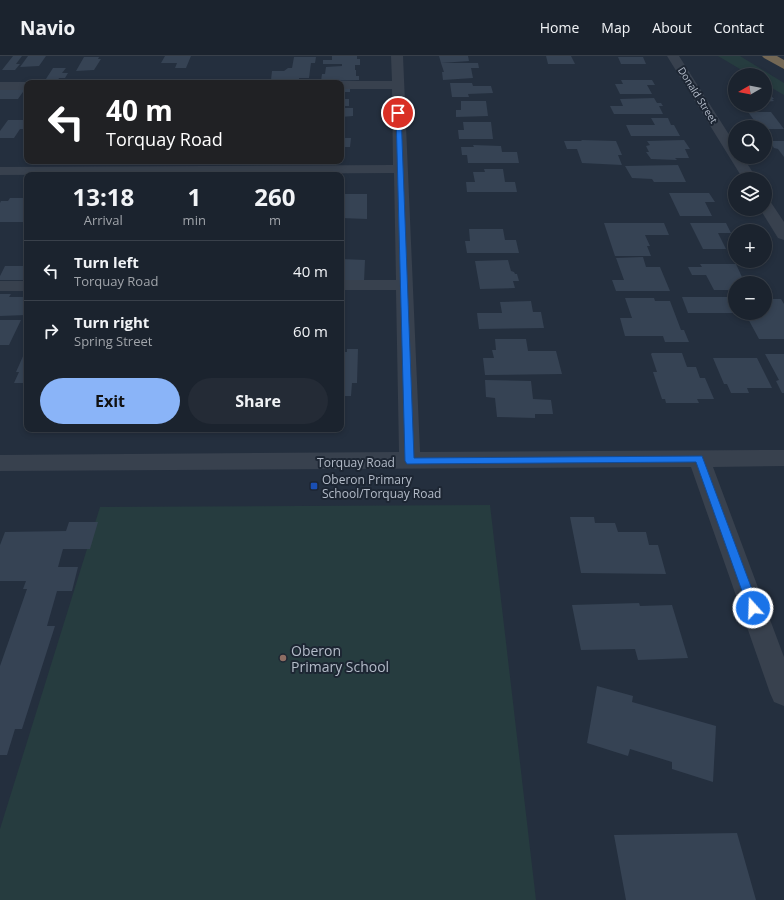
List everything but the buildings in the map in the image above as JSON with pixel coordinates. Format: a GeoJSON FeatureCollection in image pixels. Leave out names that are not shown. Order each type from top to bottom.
{"type":"FeatureCollection","features":[{"type":"Feature","properties":{"kind":"highway"},"geometry":{"type":"LineString","coordinates":[[768,56],[784,65]]}},
{"type":"Feature","properties":{"kind":"street"},"geometry":{"type":"LineString","coordinates":[[397,56],[410,461]]}},
{"type":"Feature","properties":{"kind":"street","name":"Donald Street"},"geometry":{"type":"LineString","coordinates":[[673,56],[728,143]]}},
{"type":"Feature","properties":{"kind":"street"},"geometry":{"type":"LineString","coordinates":[[344,85],[398,85]]}},
{"type":"Feature","properties":{"kind":"street"},"geometry":{"type":"LineString","coordinates":[[0,86],[24,86]]}},
{"type":"Feature","properties":{"kind":"street"},"geometry":{"type":"LineString","coordinates":[[0,171],[400,169]]}},
{"type":"Feature","properties":{"kind":"street"},"geometry":{"type":"LineString","coordinates":[[772,215],[784,235]]}},
{"type":"Feature","properties":{"kind":"street"},"geometry":{"type":"LineString","coordinates":[[344,285],[404,285]]}},
{"type":"Feature","properties":{"kind":"street"},"geometry":{"type":"LineString","coordinates":[[0,286],[24,286]]}},
{"type":"Feature","properties":{"kind":"street"},"geometry":{"type":"LineString","coordinates":[[699,458],[784,693]]}},
{"type":"Feature","properties":{"kind":"street","name":"Torquay Road"},"geometry":{"type":"LineString","coordinates":[[0,463],[784,458]]}},
{"type":"Feature","properties":{"kind":"green space"},"geometry":{"type":"Polygon","coordinates":[[[718,56],[740,56],[760,68],[738,68],[718,56]]]}},
{"type":"Feature","properties":{"kind":"green space"},"geometry":{"type":"Polygon","coordinates":[[[772,76],[784,83],[784,95],[772,88],[772,76]]]}},
{"type":"Feature","properties":{"kind":"green space","name":"Oberon Primary School"},"geometry":{"type":"Polygon","coordinates":[[[490,505],[536,900],[0,900],[0,829],[100,507],[490,505]]]}},
{"type":"Feature","properties":{"kind":"place","name":"Oberon Primary School/Torquay Road"},"geometry":{"type":"Point","coordinates":[314,486]}},
{"type":"Feature","properties":{"kind":"place","name":"Oberon Primary School"},"geometry":{"type":"Point","coordinates":[283,658]}},
{"type":"Feature","properties":{"kind":"route"},"geometry":{"type":"LineString","coordinates":[[398,113],[410,461],[699,458],[753,608]]}}]}
